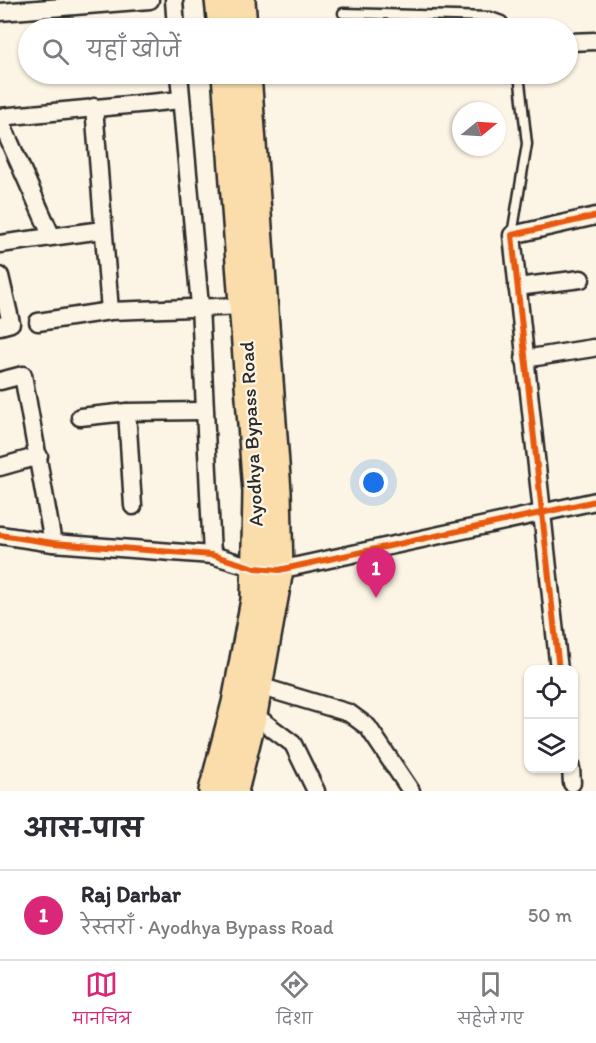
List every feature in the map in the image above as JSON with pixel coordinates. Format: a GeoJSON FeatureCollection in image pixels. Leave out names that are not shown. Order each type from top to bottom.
{"type":"FeatureCollection","features":[{"type":"Feature","properties":{"kind":"main road"},"geometry":{"type":"LineString","coordinates":[[219,0],[221,18]]}},
{"type":"Feature","properties":{"kind":"main road"},"geometry":{"type":"LineString","coordinates":[[241,0],[242,18]]}},
{"type":"Feature","properties":{"kind":"main road","name":"Ayodhya Bypass Road"},"geometry":{"type":"LineString","coordinates":[[213,791],[236,703],[255,600],[267,569],[258,492],[227,84]]}},
{"type":"Feature","properties":{"kind":"main road","name":"Ayodhya Bypass Road"},"geometry":{"type":"LineString","coordinates":[[234,791],[259,686],[267,569],[277,492],[248,84]]}},
{"type":"Feature","properties":{"kind":"street"},"geometry":{"type":"LineString","coordinates":[[0,12],[73,3],[150,0]]}},
{"type":"Feature","properties":{"kind":"street"},"geometry":{"type":"LineString","coordinates":[[174,0],[175,18]]}},
{"type":"Feature","properties":{"kind":"street"},"geometry":{"type":"LineString","coordinates":[[578,42],[596,41]]}},
{"type":"Feature","properties":{"kind":"street"},"geometry":{"type":"LineString","coordinates":[[180,84],[200,306],[203,411],[212,555]]}},
{"type":"Feature","properties":{"kind":"street"},"geometry":{"type":"LineString","coordinates":[[51,235],[0,118],[181,100]]}},
{"type":"Feature","properties":{"kind":"street"},"geometry":{"type":"LineString","coordinates":[[94,107],[110,311]]}},
{"type":"Feature","properties":{"kind":"street"},"geometry":{"type":"LineString","coordinates":[[559,665],[540,512],[512,235],[596,216]]}},
{"type":"Feature","properties":{"kind":"street"},"geometry":{"type":"LineString","coordinates":[[0,244],[51,235],[102,230]]}},
{"type":"Feature","properties":{"kind":"street"},"geometry":{"type":"LineString","coordinates":[[0,276],[11,323],[0,326]]}},
{"type":"Feature","properties":{"kind":"street"},"geometry":{"type":"LineString","coordinates":[[517,287],[581,279]]}},
{"type":"Feature","properties":{"kind":"street"},"geometry":{"type":"LineString","coordinates":[[38,322],[110,311],[245,306]]}},
{"type":"Feature","properties":{"kind":"street"},"geometry":{"type":"LineString","coordinates":[[524,359],[593,348]]}},
{"type":"Feature","properties":{"kind":"street"},"geometry":{"type":"LineString","coordinates":[[0,381],[23,375],[53,543]]}},
{"type":"Feature","properties":{"kind":"street"},"geometry":{"type":"LineString","coordinates":[[80,417],[127,412],[203,411]]}},
{"type":"Feature","properties":{"kind":"street"},"geometry":{"type":"LineString","coordinates":[[127,412],[133,506]]}},
{"type":"Feature","properties":{"kind":"street"},"geometry":{"type":"LineString","coordinates":[[0,467],[39,456]]}},
{"type":"Feature","properties":{"kind":"street"},"geometry":{"type":"LineString","coordinates":[[0,536],[53,543],[212,555],[267,569],[596,501]]}},
{"type":"Feature","properties":{"kind":"street"},"geometry":{"type":"LineString","coordinates":[[259,686],[349,713],[368,728],[411,791]]}},
{"type":"Feature","properties":{"kind":"street"},"geometry":{"type":"LineString","coordinates":[[253,714],[293,744],[316,791]]}},
{"type":"Feature","properties":{"kind":"lane"},"geometry":{"type":"LineString","coordinates":[[344,13],[493,18]]}},
{"type":"Feature","properties":{"kind":"lane"},"geometry":{"type":"LineString","coordinates":[[512,235],[526,144],[520,84]]}},
{"type":"Feature","properties":{"kind":"cycle path"},"geometry":{"type":"LineString","coordinates":[[558,665],[512,235],[596,216]]}},
{"type":"Feature","properties":{"kind":"cycle path"},"geometry":{"type":"LineString","coordinates":[[0,535],[53,543],[212,555],[255,568],[279,570],[596,501]]}},
{"type":"Feature","properties":{"kind":"place","name":"Raj Darbar"},"geometry":{"type":"Point","coordinates":[376,598]}}]}
